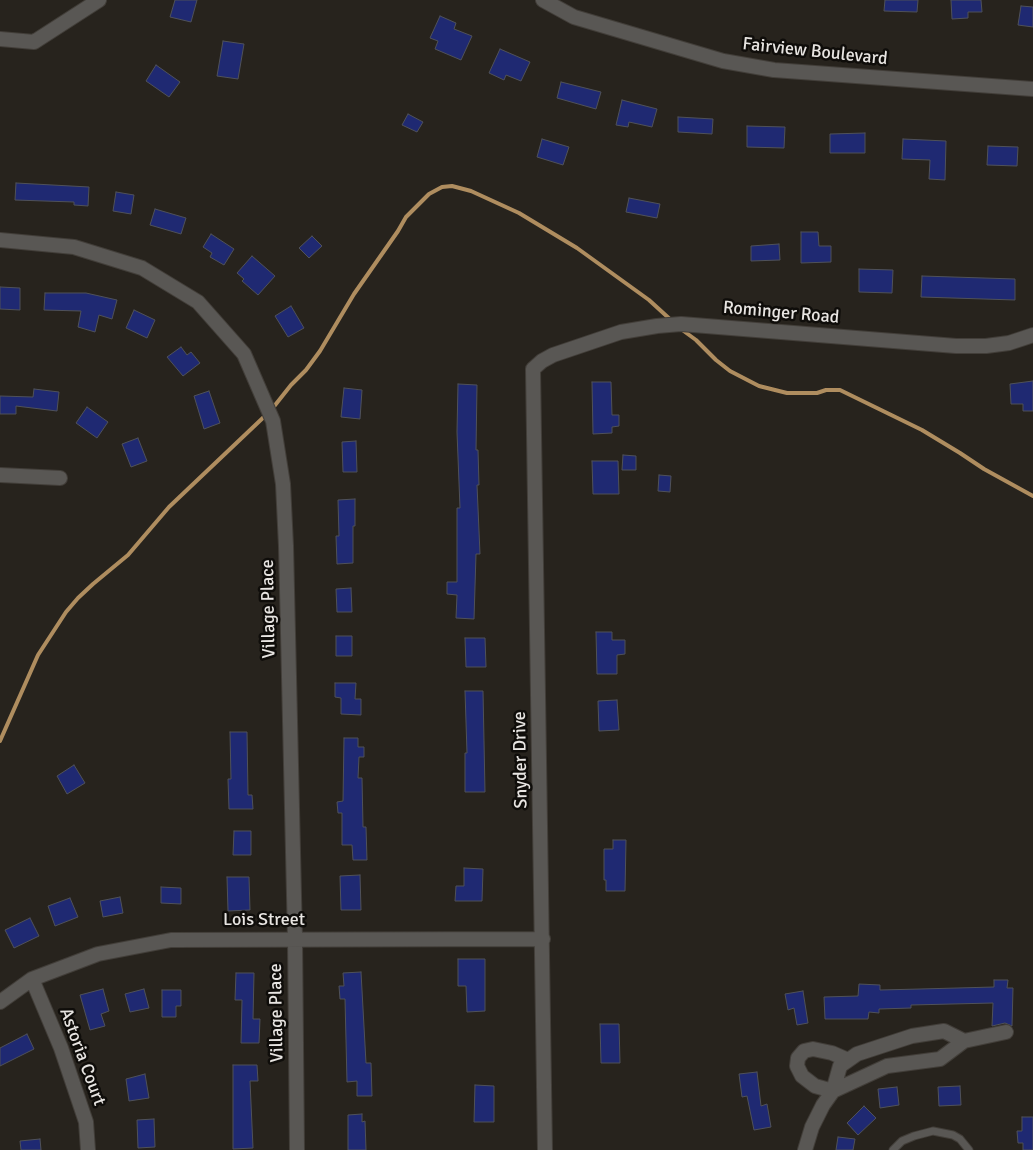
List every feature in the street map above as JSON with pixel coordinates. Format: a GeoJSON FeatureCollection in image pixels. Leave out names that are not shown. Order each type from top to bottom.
{"type":"FeatureCollection","features":[{"type":"Feature","properties":{"kind":"street"},"geometry":{"type":"LineString","coordinates":[[0,39],[34,42],[99,0]]}},
{"type":"Feature","properties":{"kind":"street","name":"Fairview Boulevard"},"geometry":{"type":"LineString","coordinates":[[543,0],[574,17],[723,61],[774,70],[1033,89]]}},
{"type":"Feature","properties":{"kind":"street","name":"Village Place"},"geometry":{"type":"LineString","coordinates":[[0,240],[74,247],[142,268],[198,302],[244,354],[273,421],[283,484],[286,546],[295,938],[297,1150]]}},
{"type":"Feature","properties":{"kind":"street","name":"Rominger Road"},"geometry":{"type":"LineString","coordinates":[[534,369],[542,361],[553,355],[621,332],[681,324],[956,346],[986,346],[1033,335]]}},
{"type":"Feature","properties":{"kind":"street","name":"Snyder Drive"},"geometry":{"type":"LineString","coordinates":[[534,369],[545,1150]]}},
{"type":"Feature","properties":{"kind":"street"},"geometry":{"type":"LineString","coordinates":[[0,475],[60,478]]}},
{"type":"Feature","properties":{"kind":"street","name":"Lois Street"},"geometry":{"type":"LineString","coordinates":[[0,1002],[32,978],[98,954],[171,940],[295,938],[542,939]]}},
{"type":"Feature","properties":{"kind":"street","name":"Astoria Court"},"geometry":{"type":"LineString","coordinates":[[32,978],[61,1048],[83,1112],[86,1122],[88,1150]]}},
{"type":"Feature","properties":{"kind":"street"},"geometry":{"type":"LineString","coordinates":[[805,1150],[812,1127],[823,1105],[833,1091],[840,1066],[848,1060],[857,1054],[912,1036],[944,1031],[964,1041]]}},
{"type":"Feature","properties":{"kind":"street"},"geometry":{"type":"LineString","coordinates":[[848,1060],[832,1052],[813,1049],[804,1051],[798,1058],[797,1066],[802,1076],[815,1086],[833,1091],[887,1066],[940,1059],[964,1041],[1006,1032]]}},
{"type":"Feature","properties":{"kind":"lane"},"geometry":{"type":"LineString","coordinates":[[893,1150],[902,1141],[933,1131],[953,1135],[960,1139],[969,1150]]}},
{"type":"Feature","properties":{"kind":"building"},"geometry":{"type":"Polygon","coordinates":[[[175,0],[197,0],[191,22],[170,17],[175,0]]]}},
{"type":"Feature","properties":{"kind":"building"},"geometry":{"type":"Polygon","coordinates":[[[885,0],[918,0],[917,12],[884,11],[885,0]]]}},
{"type":"Feature","properties":{"kind":"building"},"geometry":{"type":"Polygon","coordinates":[[[951,0],[981,0],[982,12],[968,12],[968,18],[952,19],[951,0]]]}},
{"type":"Feature","properties":{"kind":"building"},"geometry":{"type":"Polygon","coordinates":[[[1021,6],[1033,7],[1033,27],[1018,25],[1021,6]]]}},
{"type":"Feature","properties":{"kind":"building"},"geometry":{"type":"Polygon","coordinates":[[[440,16],[456,23],[454,29],[472,36],[461,60],[435,49],[438,41],[430,38],[440,16]]]}},
{"type":"Feature","properties":{"kind":"building"},"geometry":{"type":"Polygon","coordinates":[[[223,41],[244,44],[238,79],[217,76],[223,41]]]}},
{"type":"Feature","properties":{"kind":"building"},"geometry":{"type":"Polygon","coordinates":[[[500,49],[530,62],[521,81],[506,75],[504,80],[489,73],[500,49]]]}},
{"type":"Feature","properties":{"kind":"building"},"geometry":{"type":"Polygon","coordinates":[[[156,65],[180,82],[169,97],[146,81],[156,65]]]}},
{"type":"Feature","properties":{"kind":"building"},"geometry":{"type":"Polygon","coordinates":[[[561,82],[601,92],[596,109],[557,98],[561,82]]]}},
{"type":"Feature","properties":{"kind":"building"},"geometry":{"type":"Polygon","coordinates":[[[622,100],[657,109],[652,127],[629,122],[628,127],[616,125],[622,100]]]}},
{"type":"Feature","properties":{"kind":"building"},"geometry":{"type":"Polygon","coordinates":[[[408,114],[423,122],[417,132],[402,125],[408,114]]]}},
{"type":"Feature","properties":{"kind":"building"},"geometry":{"type":"Polygon","coordinates":[[[678,117],[713,119],[712,134],[678,132],[678,117]]]}},
{"type":"Feature","properties":{"kind":"building"},"geometry":{"type":"Polygon","coordinates":[[[747,126],[785,127],[784,148],[747,147],[747,126]]]}},
{"type":"Feature","properties":{"kind":"building"},"geometry":{"type":"Polygon","coordinates":[[[865,133],[865,153],[830,153],[830,134],[865,133]]]}},
{"type":"Feature","properties":{"kind":"building"},"geometry":{"type":"Polygon","coordinates":[[[542,139],[569,147],[563,165],[537,157],[542,139]]]}},
{"type":"Feature","properties":{"kind":"building"},"geometry":{"type":"Polygon","coordinates":[[[903,139],[946,141],[945,180],[929,179],[930,160],[902,159],[903,139]]]}},
{"type":"Feature","properties":{"kind":"building"},"geometry":{"type":"Polygon","coordinates":[[[988,146],[1018,147],[1017,166],[987,165],[988,146]]]}},
{"type":"Feature","properties":{"kind":"building"},"geometry":{"type":"Polygon","coordinates":[[[16,183],[89,187],[88,206],[74,205],[74,202],[15,200],[16,183]]]}},
{"type":"Feature","properties":{"kind":"building"},"geometry":{"type":"Polygon","coordinates":[[[116,192],[134,195],[131,214],[113,211],[116,192]]]}},
{"type":"Feature","properties":{"kind":"building"},"geometry":{"type":"Polygon","coordinates":[[[629,198],[660,204],[657,218],[626,212],[629,198]]]}},
{"type":"Feature","properties":{"kind":"building"},"geometry":{"type":"Polygon","coordinates":[[[155,209],[186,218],[181,234],[150,225],[155,209]]]}},
{"type":"Feature","properties":{"kind":"building"},"geometry":{"type":"Polygon","coordinates":[[[801,232],[818,232],[819,246],[831,246],[831,262],[801,263],[801,232]]]}},
{"type":"Feature","properties":{"kind":"building"},"geometry":{"type":"Polygon","coordinates":[[[211,234],[234,249],[224,265],[210,257],[212,253],[203,247],[211,234]]]}},
{"type":"Feature","properties":{"kind":"building"},"geometry":{"type":"Polygon","coordinates":[[[312,236],[322,246],[309,258],[299,248],[312,236]]]}},
{"type":"Feature","properties":{"kind":"building"},"geometry":{"type":"Polygon","coordinates":[[[779,244],[780,260],[751,261],[751,246],[779,244]]]}},
{"type":"Feature","properties":{"kind":"building"},"geometry":{"type":"Polygon","coordinates":[[[252,256],[275,276],[258,295],[242,281],[244,279],[237,273],[252,256]]]}},
{"type":"Feature","properties":{"kind":"building"},"geometry":{"type":"Polygon","coordinates":[[[859,269],[893,270],[892,293],[859,292],[859,269]]]}},
{"type":"Feature","properties":{"kind":"building"},"geometry":{"type":"Polygon","coordinates":[[[922,276],[1015,279],[1015,300],[921,297],[922,276]]]}},
{"type":"Feature","properties":{"kind":"building"},"geometry":{"type":"Polygon","coordinates":[[[0,287],[20,288],[20,310],[0,309],[0,287]]]}},
{"type":"Feature","properties":{"kind":"building"},"geometry":{"type":"Polygon","coordinates":[[[45,293],[86,293],[117,300],[112,319],[99,315],[95,332],[78,327],[81,311],[44,310],[45,293]]]}},
{"type":"Feature","properties":{"kind":"building"},"geometry":{"type":"Polygon","coordinates":[[[291,306],[304,328],[288,337],[275,316],[291,306]]]}},
{"type":"Feature","properties":{"kind":"building"},"geometry":{"type":"Polygon","coordinates":[[[134,310],[155,320],[147,338],[126,328],[134,310]]]}},
{"type":"Feature","properties":{"kind":"building"},"geometry":{"type":"Polygon","coordinates":[[[181,347],[187,355],[191,352],[200,363],[183,376],[167,357],[181,347]]]}},
{"type":"Feature","properties":{"kind":"building"},"geometry":{"type":"Polygon","coordinates":[[[1033,381],[1033,411],[1023,411],[1023,404],[1011,404],[1010,384],[1033,381]]]}},
{"type":"Feature","properties":{"kind":"building"},"geometry":{"type":"Polygon","coordinates":[[[592,382],[611,382],[612,415],[619,415],[619,426],[612,427],[612,433],[593,434],[592,382]]]}},
{"type":"Feature","properties":{"kind":"building"},"geometry":{"type":"Polygon","coordinates":[[[458,384],[477,385],[476,450],[478,450],[479,485],[477,485],[480,554],[476,554],[474,619],[456,618],[457,595],[447,594],[447,582],[457,582],[457,508],[460,508],[457,432],[458,384]]]}},
{"type":"Feature","properties":{"kind":"building"},"geometry":{"type":"Polygon","coordinates":[[[344,388],[362,390],[360,419],[341,417],[344,388]]]}},
{"type":"Feature","properties":{"kind":"building"},"geometry":{"type":"Polygon","coordinates":[[[34,389],[59,392],[57,411],[16,406],[16,414],[0,414],[0,396],[33,397],[34,389]]]}},
{"type":"Feature","properties":{"kind":"building"},"geometry":{"type":"Polygon","coordinates":[[[209,391],[220,423],[204,429],[194,396],[209,391]]]}},
{"type":"Feature","properties":{"kind":"building"},"geometry":{"type":"Polygon","coordinates":[[[87,407],[108,422],[97,438],[76,423],[87,407]]]}},
{"type":"Feature","properties":{"kind":"building"},"geometry":{"type":"Polygon","coordinates":[[[138,438],[147,461],[131,467],[122,444],[138,438]]]}},
{"type":"Feature","properties":{"kind":"building"},"geometry":{"type":"Polygon","coordinates":[[[356,441],[357,472],[343,472],[342,442],[356,441]]]}},
{"type":"Feature","properties":{"kind":"building"},"geometry":{"type":"Polygon","coordinates":[[[623,455],[636,456],[636,470],[622,470],[623,455]]]}},
{"type":"Feature","properties":{"kind":"building"},"geometry":{"type":"Polygon","coordinates":[[[592,461],[618,461],[619,494],[593,494],[592,461]]]}},
{"type":"Feature","properties":{"kind":"building"},"geometry":{"type":"Polygon","coordinates":[[[659,475],[671,476],[670,492],[658,491],[659,475]]]}},
{"type":"Feature","properties":{"kind":"building"},"geometry":{"type":"Polygon","coordinates":[[[355,499],[353,563],[337,564],[336,536],[339,536],[338,500],[355,499]]]}},
{"type":"Feature","properties":{"kind":"building"},"geometry":{"type":"Polygon","coordinates":[[[351,588],[352,612],[337,612],[336,589],[351,588]]]}},
{"type":"Feature","properties":{"kind":"building"},"geometry":{"type":"Polygon","coordinates":[[[596,632],[612,632],[612,640],[625,640],[625,654],[617,655],[617,674],[597,674],[596,632]]]}},
{"type":"Feature","properties":{"kind":"building"},"geometry":{"type":"Polygon","coordinates":[[[336,636],[352,636],[352,656],[336,656],[336,636]]]}},
{"type":"Feature","properties":{"kind":"building"},"geometry":{"type":"Polygon","coordinates":[[[465,638],[485,638],[486,667],[466,667],[465,638]]]}},
{"type":"Feature","properties":{"kind":"building"},"geometry":{"type":"Polygon","coordinates":[[[335,683],[356,683],[355,699],[361,699],[361,715],[341,714],[341,698],[335,697],[335,683]]]}},
{"type":"Feature","properties":{"kind":"building"},"geometry":{"type":"Polygon","coordinates":[[[465,691],[483,691],[485,792],[465,792],[465,753],[467,753],[465,691]]]}},
{"type":"Feature","properties":{"kind":"building"},"geometry":{"type":"Polygon","coordinates":[[[617,700],[619,730],[599,731],[598,701],[617,700]]]}},
{"type":"Feature","properties":{"kind":"building"},"geometry":{"type":"Polygon","coordinates":[[[230,732],[247,732],[248,795],[252,795],[253,809],[229,809],[228,779],[231,779],[230,732]]]}},
{"type":"Feature","properties":{"kind":"building"},"geometry":{"type":"Polygon","coordinates":[[[344,738],[358,738],[358,747],[364,747],[364,757],[359,757],[358,778],[362,778],[363,827],[366,827],[367,860],[353,860],[352,845],[342,845],[342,813],[338,813],[337,802],[343,801],[344,738]]]}},
{"type":"Feature","properties":{"kind":"building"},"geometry":{"type":"Polygon","coordinates":[[[74,765],[85,783],[67,794],[57,776],[74,765]]]}},
{"type":"Feature","properties":{"kind":"building"},"geometry":{"type":"Polygon","coordinates":[[[234,831],[251,831],[251,855],[233,855],[234,831]]]}},
{"type":"Feature","properties":{"kind":"building"},"geometry":{"type":"Polygon","coordinates":[[[613,840],[626,840],[625,891],[606,891],[604,849],[613,849],[613,840]]]}},
{"type":"Feature","properties":{"kind":"building"},"geometry":{"type":"Polygon","coordinates":[[[464,868],[483,869],[482,901],[455,901],[456,886],[464,886],[464,868]]]}},
{"type":"Feature","properties":{"kind":"building"},"geometry":{"type":"Polygon","coordinates":[[[360,875],[361,910],[341,910],[340,876],[360,875]]]}},
{"type":"Feature","properties":{"kind":"building"},"geometry":{"type":"Polygon","coordinates":[[[227,877],[249,877],[250,910],[228,911],[227,877]]]}},
{"type":"Feature","properties":{"kind":"building"},"geometry":{"type":"Polygon","coordinates":[[[161,887],[181,888],[181,904],[161,903],[161,887]]]}},
{"type":"Feature","properties":{"kind":"building"},"geometry":{"type":"Polygon","coordinates":[[[120,897],[123,913],[103,917],[100,901],[120,897]]]}},
{"type":"Feature","properties":{"kind":"building"},"geometry":{"type":"Polygon","coordinates":[[[70,898],[78,917],[55,926],[48,906],[70,898]]]}},
{"type":"Feature","properties":{"kind":"building"},"geometry":{"type":"Polygon","coordinates":[[[30,918],[39,936],[14,948],[5,930],[30,918]]]}},
{"type":"Feature","properties":{"kind":"building"},"geometry":{"type":"Polygon","coordinates":[[[458,959],[485,959],[485,1011],[467,1012],[466,986],[458,986],[458,959]]]}},
{"type":"Feature","properties":{"kind":"building"},"geometry":{"type":"Polygon","coordinates":[[[361,972],[366,1063],[371,1063],[372,1096],[357,1096],[357,1081],[347,1082],[345,999],[340,999],[339,986],[344,986],[343,973],[361,972]]]}},
{"type":"Feature","properties":{"kind":"building"},"geometry":{"type":"Polygon","coordinates":[[[236,973],[254,973],[253,1019],[260,1019],[259,1043],[241,1043],[242,1000],[235,1000],[236,973]]]}},
{"type":"Feature","properties":{"kind":"building"},"geometry":{"type":"Polygon","coordinates":[[[994,980],[1008,980],[1007,988],[1013,988],[1012,1026],[1005,1023],[992,1026],[993,1003],[911,1005],[911,1008],[879,1009],[879,1013],[869,1012],[868,1019],[825,1019],[824,997],[858,996],[859,984],[880,985],[880,990],[994,987],[994,980]]]}},
{"type":"Feature","properties":{"kind":"building"},"geometry":{"type":"Polygon","coordinates":[[[103,989],[109,1011],[101,1014],[105,1026],[90,1030],[80,995],[103,989]]]}},
{"type":"Feature","properties":{"kind":"building"},"geometry":{"type":"Polygon","coordinates":[[[144,989],[149,1008],[130,1012],[125,994],[144,989]]]}},
{"type":"Feature","properties":{"kind":"building"},"geometry":{"type":"Polygon","coordinates":[[[162,990],[181,990],[181,1006],[176,1006],[176,1017],[162,1017],[162,990]]]}},
{"type":"Feature","properties":{"kind":"building"},"geometry":{"type":"Polygon","coordinates":[[[803,991],[808,1023],[797,1025],[794,1008],[788,1010],[785,994],[803,991]]]}},
{"type":"Feature","properties":{"kind":"building"},"geometry":{"type":"Polygon","coordinates":[[[600,1024],[619,1024],[620,1063],[601,1063],[600,1024]]]}},
{"type":"Feature","properties":{"kind":"building"},"geometry":{"type":"Polygon","coordinates":[[[27,1034],[34,1049],[0,1066],[0,1048],[27,1034]]]}},
{"type":"Feature","properties":{"kind":"building"},"geometry":{"type":"Polygon","coordinates":[[[233,1065],[257,1065],[258,1081],[250,1081],[253,1148],[233,1149],[233,1065]]]}},
{"type":"Feature","properties":{"kind":"building"},"geometry":{"type":"Polygon","coordinates":[[[757,1072],[761,1106],[767,1104],[771,1127],[754,1130],[747,1096],[742,1097],[739,1074],[757,1072]]]}},
{"type":"Feature","properties":{"kind":"building"},"geometry":{"type":"Polygon","coordinates":[[[145,1074],[149,1098],[129,1101],[126,1079],[145,1074]]]}},
{"type":"Feature","properties":{"kind":"building"},"geometry":{"type":"Polygon","coordinates":[[[475,1085],[494,1086],[494,1122],[474,1122],[475,1085]]]}},
{"type":"Feature","properties":{"kind":"building"},"geometry":{"type":"Polygon","coordinates":[[[960,1086],[961,1105],[939,1106],[938,1087],[960,1086]]]}},
{"type":"Feature","properties":{"kind":"building"},"geometry":{"type":"Polygon","coordinates":[[[897,1087],[899,1105],[880,1108],[878,1089],[897,1087]]]}},
{"type":"Feature","properties":{"kind":"building"},"geometry":{"type":"Polygon","coordinates":[[[864,1106],[876,1118],[858,1135],[847,1123],[864,1106]]]}},
{"type":"Feature","properties":{"kind":"building"},"geometry":{"type":"Polygon","coordinates":[[[362,1114],[362,1122],[365,1121],[366,1150],[348,1150],[348,1115],[362,1114]]]}},
{"type":"Feature","properties":{"kind":"building"},"geometry":{"type":"Polygon","coordinates":[[[1022,1117],[1033,1117],[1033,1150],[1023,1150],[1023,1143],[1018,1143],[1017,1131],[1022,1131],[1022,1117]]]}},
{"type":"Feature","properties":{"kind":"building"},"geometry":{"type":"Polygon","coordinates":[[[154,1119],[155,1147],[138,1148],[137,1120],[154,1119]]]}},
{"type":"Feature","properties":{"kind":"building"},"geometry":{"type":"Polygon","coordinates":[[[838,1137],[855,1139],[853,1150],[836,1150],[838,1137]]]}},
{"type":"Feature","properties":{"kind":"building"},"geometry":{"type":"Polygon","coordinates":[[[40,1139],[41,1150],[21,1150],[20,1141],[40,1139]]]}},
{"type":"Feature","properties":{"kind":"waterway"},"geometry":{"type":"LineString","coordinates":[[272,409],[320,351],[354,294],[406,217],[429,194],[442,187],[452,186],[471,191],[519,213],[577,248],[649,300],[672,321]]}},
{"type":"Feature","properties":{"kind":"waterway"},"geometry":{"type":"LineString","coordinates":[[681,329],[730,371],[759,386],[787,393],[817,393],[826,390],[840,390],[922,430],[984,469],[1033,496]]}},
{"type":"Feature","properties":{"kind":"waterway"},"geometry":{"type":"LineString","coordinates":[[0,741],[38,655],[66,612],[93,584],[128,555],[169,507],[267,414]]}}]}
